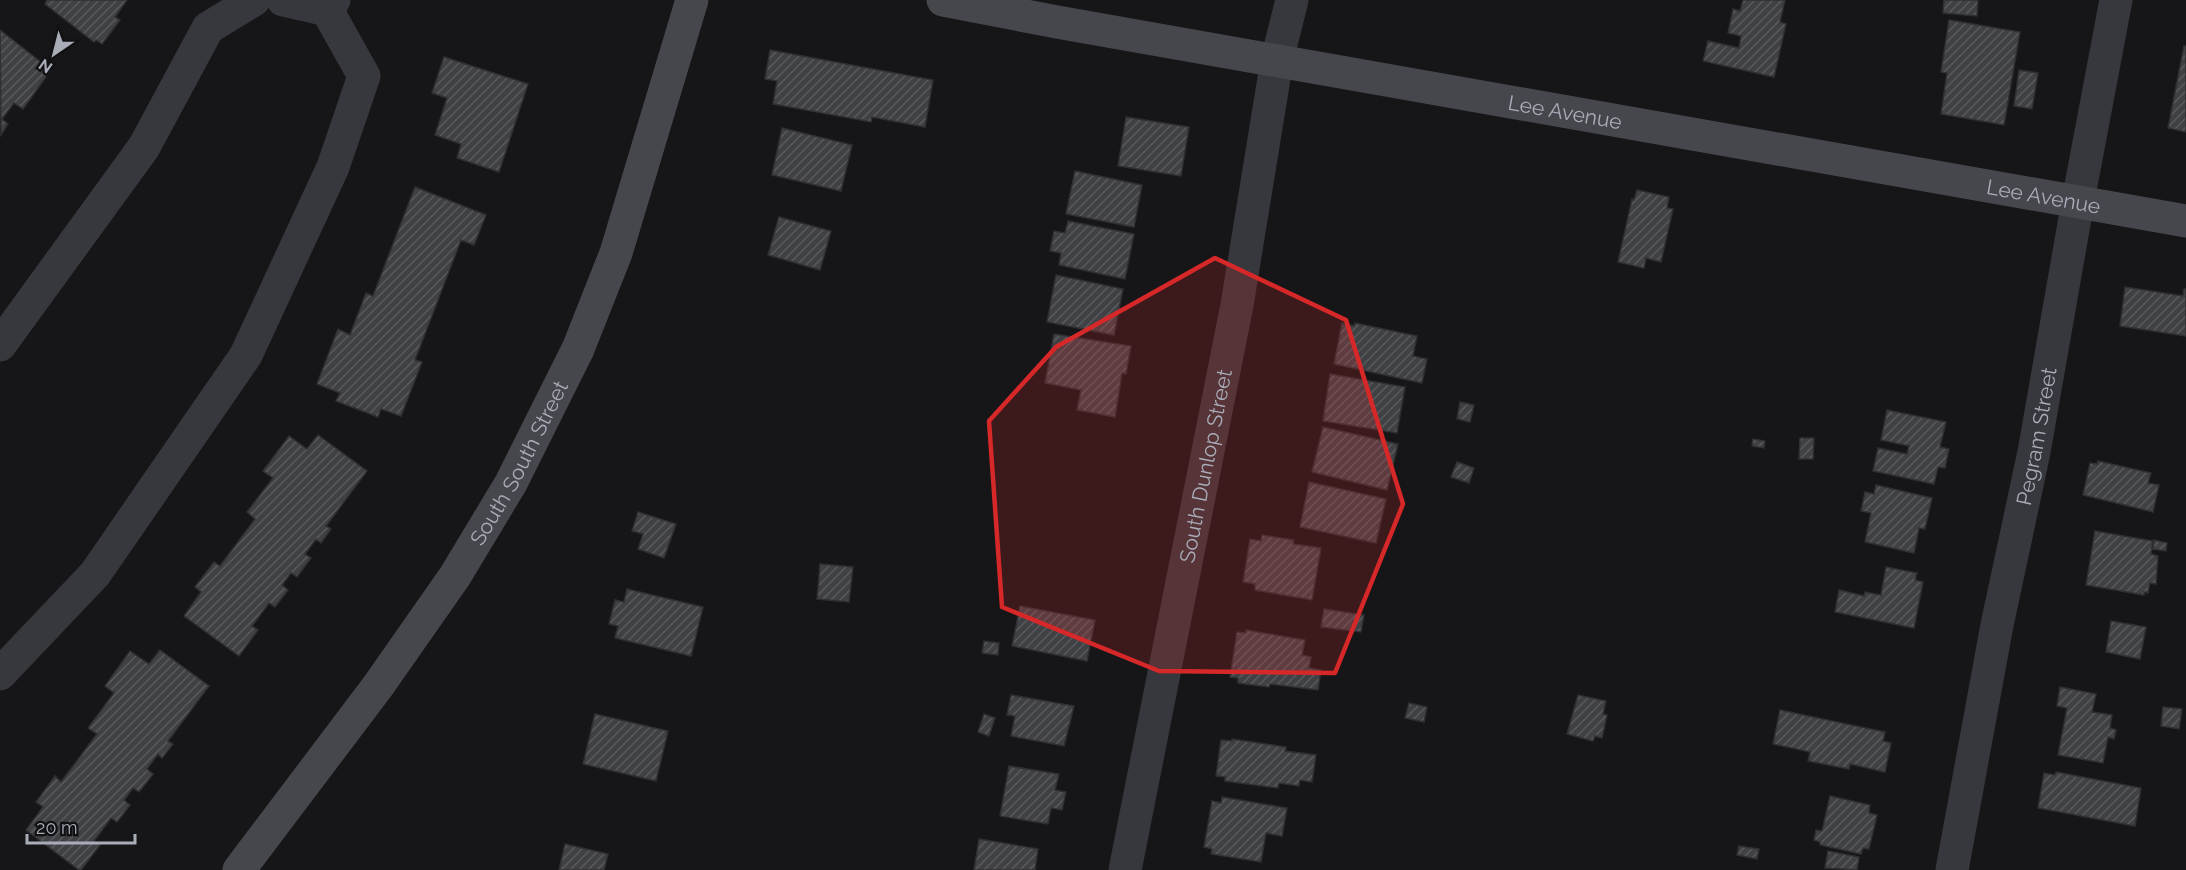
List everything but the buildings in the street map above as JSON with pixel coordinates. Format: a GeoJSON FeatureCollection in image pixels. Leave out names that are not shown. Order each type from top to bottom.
{"type":"FeatureCollection","features":[{"type":"Feature","properties":{"kind":"street"},"geometry":{"type":"LineString","coordinates":[[0,345],[144,147],[208,28],[254,0]]}},
{"type":"Feature","properties":{"kind":"street"},"geometry":{"type":"LineString","coordinates":[[0,674],[95,574],[246,355],[333,167],[364,76],[330,5],[283,0]]}},
{"type":"Feature","properties":{"kind":"street","name":"South South Street"},"geometry":{"type":"LineString","coordinates":[[239,870],[378,686],[455,576],[511,483],[578,349],[616,253],[692,0]]}},
{"type":"Feature","properties":{"kind":"street","name":"Lee Avenue"},"geometry":{"type":"LineString","coordinates":[[943,0],[2186,221]]}},
{"type":"Feature","properties":{"kind":"street","name":"South Dunlop Street"},"geometry":{"type":"LineString","coordinates":[[1125,870],[1237,305],[1276,60],[1292,0]]}},
{"type":"Feature","properties":{"kind":"street","name":"Pegram Street"},"geometry":{"type":"LineString","coordinates":[[1952,870],[1997,625],[2034,452],[2116,0]]}},
{"type":"Feature","properties":{"kind":"highlighted area"},"geometry":{"type":"Polygon","coordinates":[[[1215,258],[1346,320],[1403,504],[1335,673],[1159,671],[1002,607],[989,421],[1056,347],[1215,258]]]}}]}
